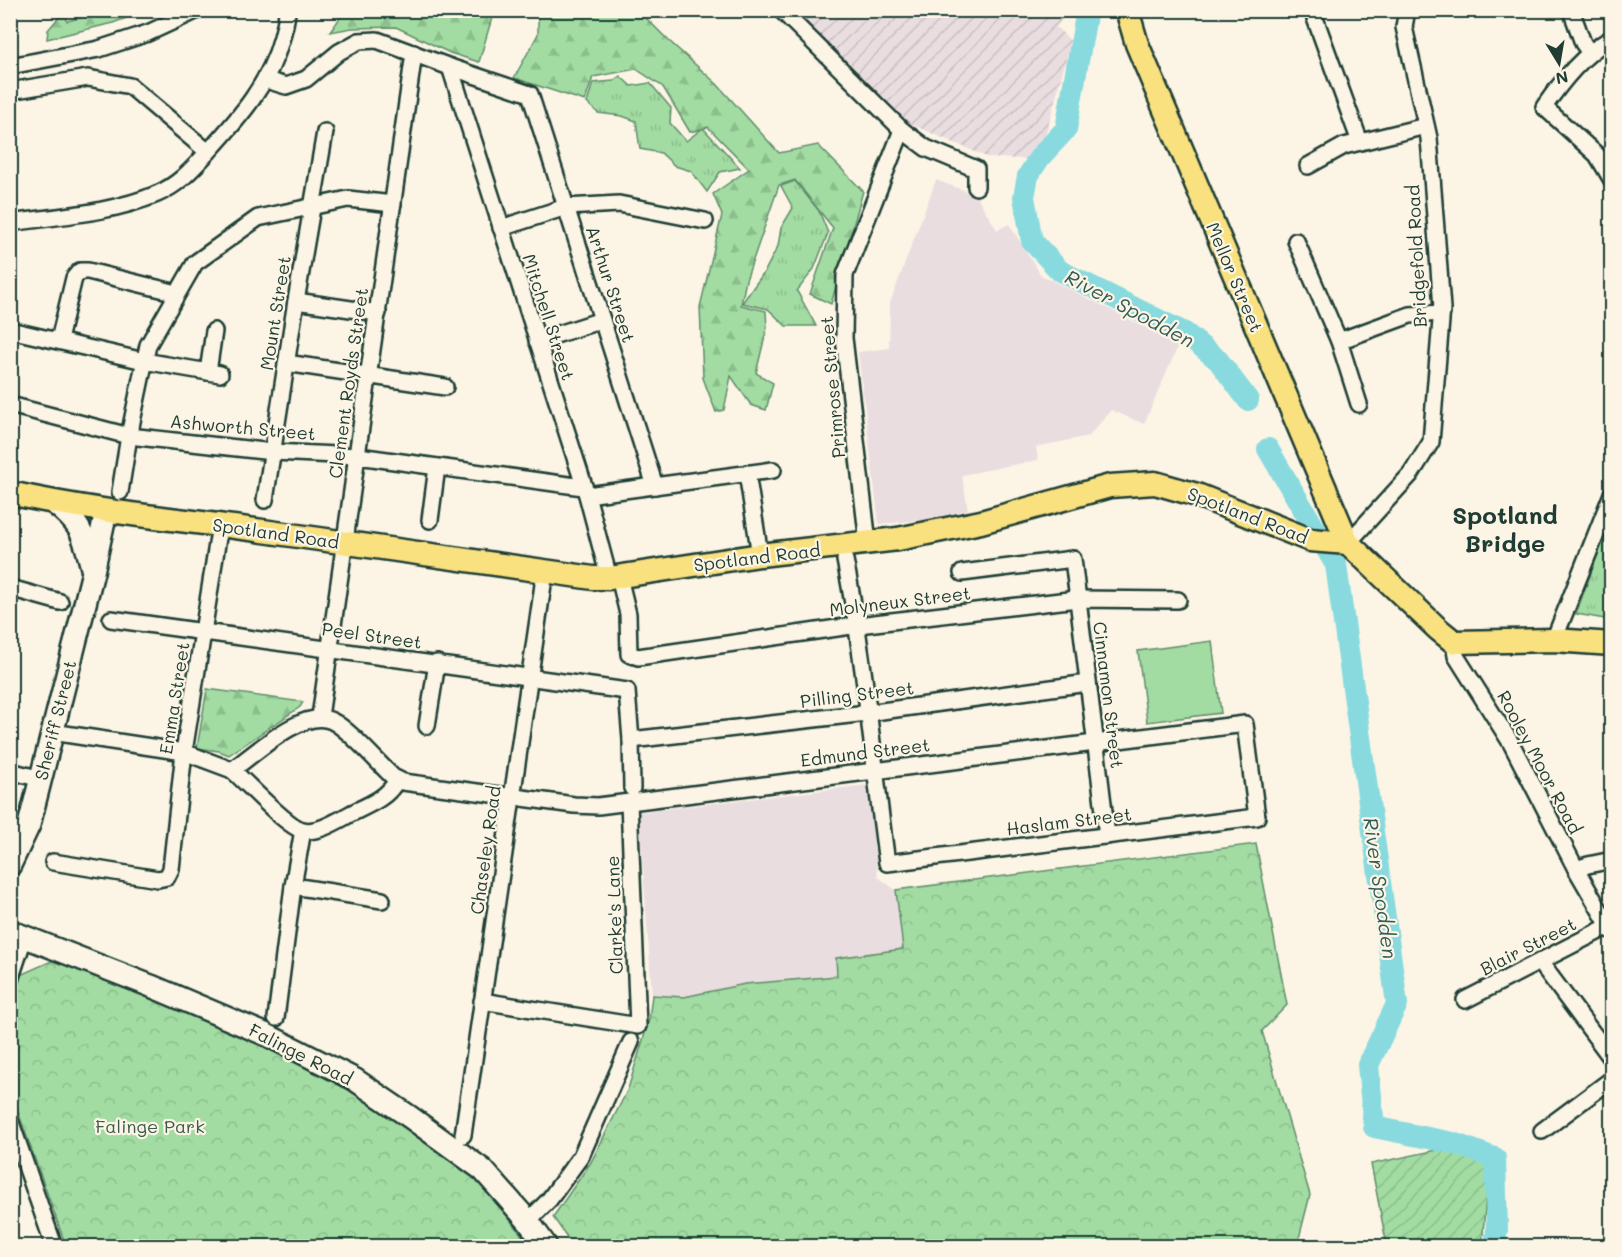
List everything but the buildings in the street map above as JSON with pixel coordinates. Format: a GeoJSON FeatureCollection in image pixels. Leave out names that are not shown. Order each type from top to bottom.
{"type":"FeatureCollection","features":[{"type":"Feature","properties":{"kind":"main road","name":"Mellor Street"},"geometry":{"type":"LineString","coordinates":[[1127,10],[1137,45],[1340,542]]}},
{"type":"Feature","properties":{"kind":"main road","name":"Spotland Road"},"geometry":{"type":"LineString","coordinates":[[10,493],[106,511],[346,542],[593,578],[614,578],[760,555],[898,539],[981,522],[1110,486],[1155,483],[1197,495],[1310,540],[1340,542]]}},
{"type":"Feature","properties":{"kind":"main road"},"geometry":{"type":"LineString","coordinates":[[54,503],[79,527],[93,572]]}},
{"type":"Feature","properties":{"kind":"main road","name":"Sheriff Street"},"geometry":{"type":"LineString","coordinates":[[10,865],[29,825],[93,572],[106,511]]}},
{"type":"Feature","properties":{"kind":"main road"},"geometry":{"type":"LineString","coordinates":[[1340,542],[1454,642],[1554,639],[1611,644]]}},
{"type":"Feature","properties":{"kind":"main road","name":"Falinge Road"},"geometry":{"type":"LineString","coordinates":[[17,934],[151,986],[267,1035],[354,1080],[483,1170],[528,1221],[546,1246]]}},
{"type":"Feature","properties":{"kind":"street"},"geometry":{"type":"LineString","coordinates":[[10,66],[99,50],[148,33],[198,10]]}},
{"type":"Feature","properties":{"kind":"street"},"geometry":{"type":"LineString","coordinates":[[10,224],[100,211],[143,200],[180,182],[238,120],[266,80],[279,50],[287,10]]}},
{"type":"Feature","properties":{"kind":"street"},"geometry":{"type":"LineString","coordinates":[[781,10],[902,130],[926,148],[976,169],[976,187]]}},
{"type":"Feature","properties":{"kind":"street"},"geometry":{"type":"LineString","coordinates":[[1312,10],[1360,142]]}},
{"type":"Feature","properties":{"kind":"street","name":"Bridgefold Road"},"geometry":{"type":"LineString","coordinates":[[1340,542],[1410,474],[1431,442],[1442,313],[1429,138],[1404,27],[1407,10]]}},
{"type":"Feature","properties":{"kind":"street"},"geometry":{"type":"LineString","coordinates":[[1570,10],[1582,43],[1590,52]]}},
{"type":"Feature","properties":{"kind":"street"},"geometry":{"type":"LineString","coordinates":[[1611,38],[1590,52],[1556,89],[1544,107],[1597,155],[1611,180]]}},
{"type":"Feature","properties":{"kind":"street"},"geometry":{"type":"LineString","coordinates":[[266,80],[286,86],[306,79],[339,52],[359,41],[378,40],[450,67]]}},
{"type":"Feature","properties":{"kind":"street","name":"Clement Royds Street"},"geometry":{"type":"LineString","coordinates":[[321,717],[414,53]]}},
{"type":"Feature","properties":{"kind":"street","name":"Arthur Street"},"geometry":{"type":"LineString","coordinates":[[450,67],[530,94],[655,486]]}},
{"type":"Feature","properties":{"kind":"street","name":"Mitchell Street"},"geometry":{"type":"LineString","coordinates":[[450,67],[614,578]]}},
{"type":"Feature","properties":{"kind":"street"},"geometry":{"type":"LineString","coordinates":[[10,91],[88,78],[130,86],[208,152]]}},
{"type":"Feature","properties":{"kind":"street"},"geometry":{"type":"LineString","coordinates":[[1308,166],[1344,146],[1426,126]]}},
{"type":"Feature","properties":{"kind":"street","name":"Primrose Street"},"geometry":{"type":"LineString","coordinates":[[868,543],[844,338],[845,275],[902,130]]}},
{"type":"Feature","properties":{"kind":"street","name":"Mount Street"},"geometry":{"type":"LineString","coordinates":[[265,500],[325,132]]}},
{"type":"Feature","properties":{"kind":"street"},"geometry":{"type":"LineString","coordinates":[[120,492],[148,345],[195,264],[258,218],[348,199],[393,204]]}},
{"type":"Feature","properties":{"kind":"street"},"geometry":{"type":"LineString","coordinates":[[501,228],[566,207],[619,204],[705,221]]}},
{"type":"Feature","properties":{"kind":"street"},"geometry":{"type":"LineString","coordinates":[[1296,241],[1339,341],[1359,404]]}},
{"type":"Feature","properties":{"kind":"street"},"geometry":{"type":"LineString","coordinates":[[59,340],[74,278],[80,271],[177,293]]}},
{"type":"Feature","properties":{"kind":"street"},"geometry":{"type":"LineString","coordinates":[[296,301],[378,313]]}},
{"type":"Feature","properties":{"kind":"street"},"geometry":{"type":"LineString","coordinates":[[1339,341],[1410,315],[1442,313]]}},
{"type":"Feature","properties":{"kind":"street"},"geometry":{"type":"LineString","coordinates":[[537,341],[602,320]]}},
{"type":"Feature","properties":{"kind":"street"},"geometry":{"type":"LineString","coordinates":[[10,330],[144,361],[214,373],[214,331]]}},
{"type":"Feature","properties":{"kind":"street"},"geometry":{"type":"LineString","coordinates":[[286,363],[446,387]]}},
{"type":"Feature","properties":{"kind":"street","name":"Ashworth Street"},"geometry":{"type":"LineString","coordinates":[[10,405],[129,436],[273,452],[358,456],[437,466],[585,491],[655,486],[773,470]]}},
{"type":"Feature","properties":{"kind":"street"},"geometry":{"type":"LineString","coordinates":[[430,520],[437,466]]}},
{"type":"Feature","properties":{"kind":"street"},"geometry":{"type":"LineString","coordinates":[[747,473],[760,555]]}},
{"type":"Feature","properties":{"kind":"street"},"geometry":{"type":"LineString","coordinates":[[1554,639],[1611,494]]}},
{"type":"Feature","properties":{"kind":"street","name":"Emma Street"},"geometry":{"type":"LineString","coordinates":[[53,862],[158,879],[166,877],[171,869],[184,752],[220,525]]}},
{"type":"Feature","properties":{"kind":"street","name":"Cinnamon Street"},"geometry":{"type":"LineString","coordinates":[[962,573],[1073,559],[1107,836]]}},
{"type":"Feature","properties":{"kind":"street"},"geometry":{"type":"LineString","coordinates":[[845,560],[858,625],[874,770]]}},
{"type":"Feature","properties":{"kind":"street","name":"Chaseley Road"},"geometry":{"type":"LineString","coordinates":[[463,1135],[545,571]]}},
{"type":"Feature","properties":{"kind":"street","name":"Molyneux Street"},"geometry":{"type":"LineString","coordinates":[[614,578],[628,614],[629,654],[638,657],[858,625],[1077,599],[1178,600]]}},
{"type":"Feature","properties":{"kind":"street"},"geometry":{"type":"LineString","coordinates":[[10,588],[60,602]]}},
{"type":"Feature","properties":{"kind":"street","name":"Peel Street"},"geometry":{"type":"LineString","coordinates":[[111,619],[627,691]]}},
{"type":"Feature","properties":{"kind":"street","name":"Rooley Moor Road"},"geometry":{"type":"LineString","coordinates":[[1454,642],[1456,656],[1511,743],[1576,869],[1610,929]]}},
{"type":"Feature","properties":{"kind":"street"},"geometry":{"type":"LineString","coordinates":[[427,726],[437,663]]}},
{"type":"Feature","properties":{"kind":"street","name":"Pilling Street"},"geometry":{"type":"LineString","coordinates":[[631,740],[867,713],[1088,683]]}},
{"type":"Feature","properties":{"kind":"street","name":"Clarke's Lane"},"geometry":{"type":"LineString","coordinates":[[482,1001],[638,1026],[630,795],[631,740],[627,691]]}},
{"type":"Feature","properties":{"kind":"street"},"geometry":{"type":"LineString","coordinates":[[52,732],[184,752],[232,770],[291,825],[303,831],[325,826],[372,804],[392,790],[397,780],[338,724],[321,717],[302,721],[232,770]]}},
{"type":"Feature","properties":{"kind":"street","name":"Edmund Street"},"geometry":{"type":"LineString","coordinates":[[397,780],[574,806],[598,806],[630,795],[874,770],[1245,724],[1257,818]]}},
{"type":"Feature","properties":{"kind":"street","name":"Haslam Street"},"geometry":{"type":"LineString","coordinates":[[874,770],[887,863],[1257,818]]}},
{"type":"Feature","properties":{"kind":"street"},"geometry":{"type":"LineString","coordinates":[[10,771],[41,779]]}},
{"type":"Feature","properties":{"kind":"street"},"geometry":{"type":"LineString","coordinates":[[276,1018],[293,886],[303,831]]}},
{"type":"Feature","properties":{"kind":"street"},"geometry":{"type":"LineString","coordinates":[[1576,869],[1611,860]]}},
{"type":"Feature","properties":{"kind":"street"},"geometry":{"type":"LineString","coordinates":[[293,886],[382,900]]}},
{"type":"Feature","properties":{"kind":"street","name":"Blair Street"},"geometry":{"type":"LineString","coordinates":[[1465,1000],[1610,929]]}},
{"type":"Feature","properties":{"kind":"street"},"geometry":{"type":"LineString","coordinates":[[10,980],[17,934]]}},
{"type":"Feature","properties":{"kind":"street"},"geometry":{"type":"LineString","coordinates":[[1540,962],[1611,1059]]}},
{"type":"Feature","properties":{"kind":"street"},"geometry":{"type":"LineString","coordinates":[[528,1221],[549,1200],[581,1156],[631,1042]]}},
{"type":"Feature","properties":{"kind":"street"},"geometry":{"type":"LineString","coordinates":[[1542,1131],[1611,1079]]}},
{"type":"Feature","properties":{"kind":"street"},"geometry":{"type":"LineString","coordinates":[[10,1120],[54,1246]]}},
{"type":"Feature","properties":{"kind":"shaded area"},"geometry":{"type":"Polygon","coordinates":[[[791,11],[1069,11],[1056,27],[1071,41],[1044,141],[1026,159],[989,158],[906,122],[791,11]]]}},
{"type":"Feature","properties":{"kind":"shaded area"},"geometry":{"type":"Polygon","coordinates":[[[936,180],[976,195],[997,230],[1009,224],[1041,275],[1179,344],[1144,424],[1111,410],[1089,436],[1036,447],[1038,460],[962,475],[968,510],[924,520],[879,524],[858,352],[889,348],[890,303],[936,180]]]}},
{"type":"Feature","properties":{"kind":"shaded area"},"geometry":{"type":"Polygon","coordinates":[[[867,785],[878,877],[896,890],[903,949],[836,958],[838,976],[745,984],[684,997],[652,995],[639,812],[867,785]]]}},
{"type":"Feature","properties":{"kind":"green space"},"geometry":{"type":"Polygon","coordinates":[[[111,10],[145,11],[113,23],[47,39],[48,30],[59,17],[66,16],[67,21],[111,10]]]}},
{"type":"Feature","properties":{"kind":"green space"},"geometry":{"type":"Polygon","coordinates":[[[345,11],[494,11],[479,62],[450,53],[396,27],[352,28],[330,32],[345,11]]]}},
{"type":"Feature","properties":{"kind":"green space"},"geometry":{"type":"Polygon","coordinates":[[[538,11],[639,11],[717,84],[779,153],[818,145],[863,191],[831,304],[810,294],[833,228],[795,180],[779,185],[746,280],[741,305],[766,311],[767,328],[756,373],[773,383],[766,410],[751,405],[731,376],[724,410],[716,412],[703,378],[700,307],[722,215],[713,194],[749,169],[708,127],[690,132],[663,87],[636,69],[593,77],[585,101],[514,78],[538,34],[538,11]]]}},
{"type":"Feature","properties":{"kind":"green space"},"geometry":{"type":"Polygon","coordinates":[[[620,76],[631,86],[650,83],[671,108],[670,123],[686,141],[703,128],[740,168],[720,172],[707,192],[691,171],[675,166],[661,153],[640,149],[636,121],[622,116],[598,113],[587,103],[593,83],[613,81],[620,76]]]}},
{"type":"Feature","properties":{"kind":"green space"},"geometry":{"type":"Polygon","coordinates":[[[795,181],[819,211],[828,233],[814,269],[797,291],[816,326],[786,326],[768,309],[742,303],[765,271],[778,246],[781,228],[793,208],[781,186],[795,181]]]}},
{"type":"Feature","properties":{"kind":"green space"},"geometry":{"type":"Polygon","coordinates":[[[1611,516],[1611,620],[1576,614],[1611,516]]]}},
{"type":"Feature","properties":{"kind":"green space"},"geometry":{"type":"Polygon","coordinates":[[[1212,641],[1221,713],[1147,722],[1138,651],[1212,641]]]}},
{"type":"Feature","properties":{"kind":"green space"},"geometry":{"type":"Polygon","coordinates":[[[207,689],[303,702],[300,707],[229,755],[197,748],[207,689]]]}},
{"type":"Feature","properties":{"kind":"green space"},"geometry":{"type":"Polygon","coordinates":[[[1256,844],[1287,1005],[1262,1031],[1310,1195],[1297,1246],[780,1246],[779,1243],[765,1246],[573,1246],[553,1217],[591,1162],[628,1089],[649,1020],[652,995],[684,997],[745,984],[837,976],[836,958],[903,949],[896,890],[1256,844]]]}},
{"type":"Feature","properties":{"kind":"green space","name":"Falinge Park"},"geometry":{"type":"Polygon","coordinates":[[[56,959],[277,1051],[342,1083],[476,1175],[530,1246],[66,1246],[11,1092],[11,1009],[20,975],[56,959]]]}},
{"type":"Feature","properties":{"kind":"green space"},"geometry":{"type":"Polygon","coordinates":[[[1442,1149],[1489,1158],[1482,1246],[1387,1246],[1371,1164],[1442,1149]]]}},
{"type":"Feature","properties":{"kind":"waterway","name":"River Spodden"},"geometry":{"type":"LineString","coordinates":[[1087,10],[1066,129],[1040,157],[1028,176],[1024,197],[1032,241],[1060,271],[1185,333],[1218,360],[1248,400]]}},
{"type":"Feature","properties":{"kind":"waterway","name":"River Spodden"},"geometry":{"type":"LineString","coordinates":[[1268,449],[1336,565],[1397,1004],[1368,1065],[1374,1127],[1453,1143],[1495,1158],[1497,1229],[1495,1246]]}},
{"type":"Feature","properties":{"kind":"district","name":"Spotland Bridge"},"geometry":{"type":"Point","coordinates":[1505,528]}}]}
